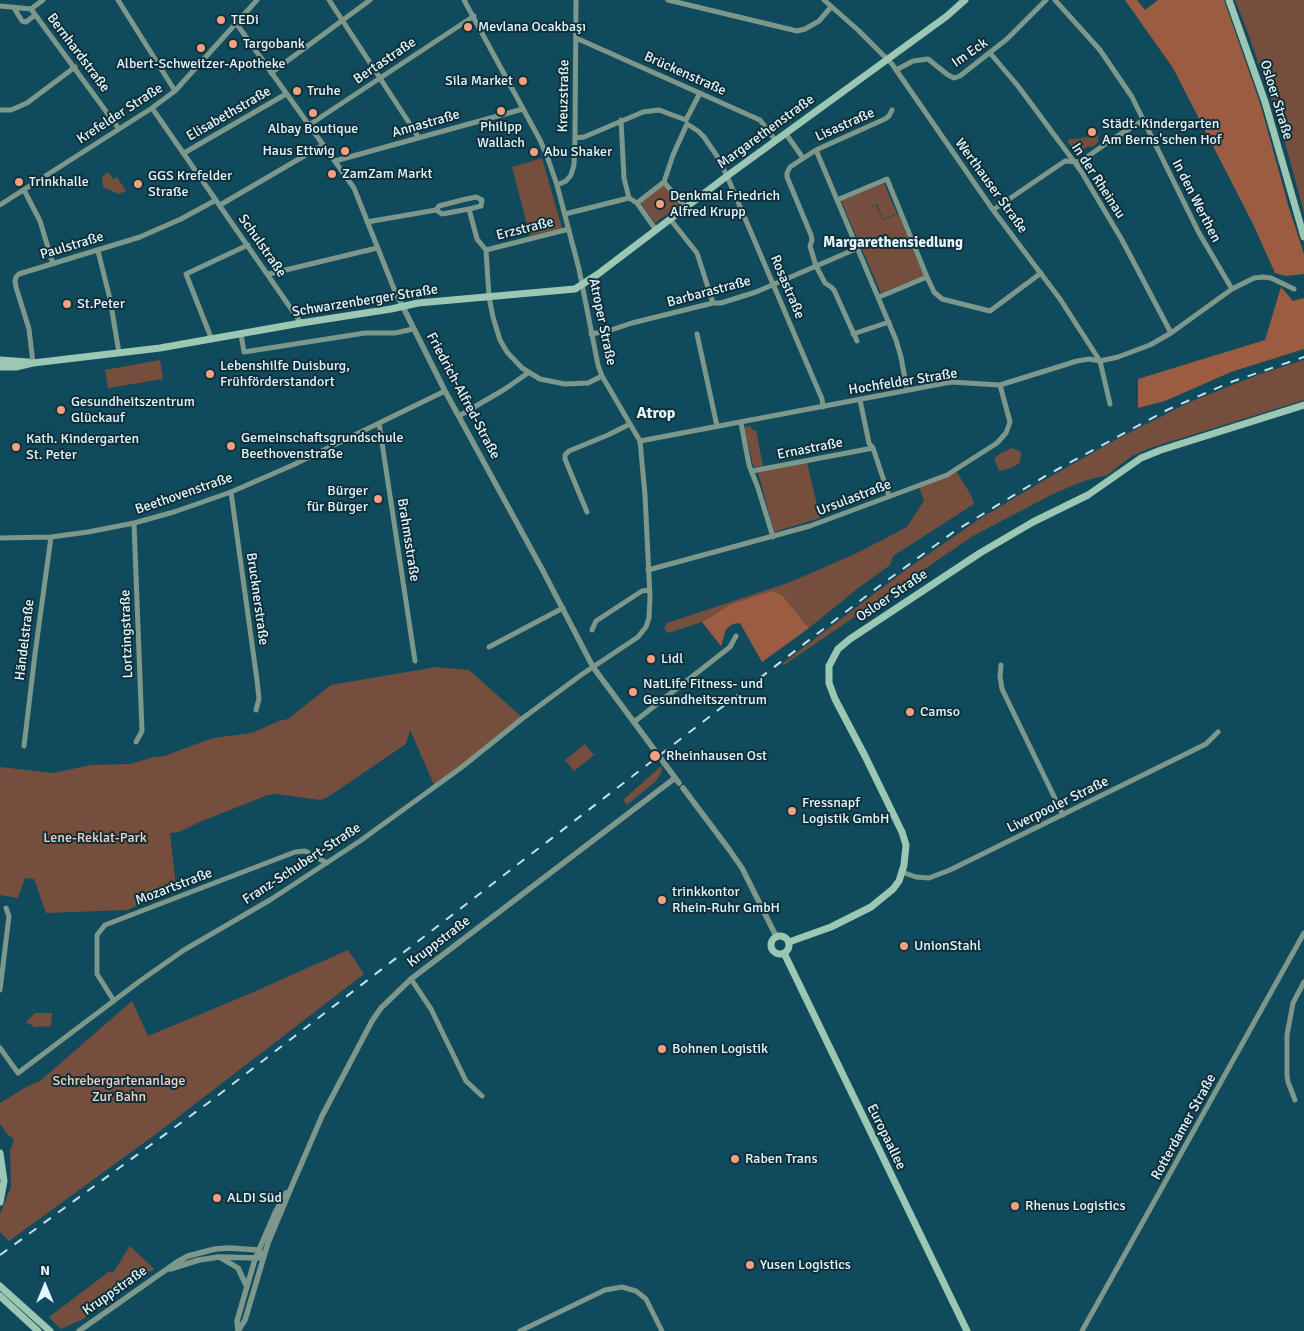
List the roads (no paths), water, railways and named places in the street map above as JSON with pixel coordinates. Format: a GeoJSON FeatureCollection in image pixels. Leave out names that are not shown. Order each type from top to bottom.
{"type":"FeatureCollection","features":[{"type":"Feature","properties":{"kind":"main road","name":"Margarethenstraße"},"geometry":{"type":"LineString","coordinates":[[583,285],[727,176],[947,16],[965,0]]}},
{"type":"Feature","properties":{"kind":"main road","name":"Osloer Straße"},"geometry":{"type":"LineString","coordinates":[[1229,0],[1266,102],[1304,237]]}},
{"type":"Feature","properties":{"kind":"main road","name":"Schwarzenberger Straße"},"geometry":{"type":"LineString","coordinates":[[0,367],[16,367],[34,363],[119,354],[212,340],[301,323],[403,307],[418,302],[567,290],[583,285]]}},
{"type":"Feature","properties":{"kind":"main road","name":"Schwarzenberger Straße"},"geometry":{"type":"LineString","coordinates":[[0,360],[34,363]]}},
{"type":"Feature","properties":{"kind":"main road","name":"Osloer Straße"},"geometry":{"type":"LineString","coordinates":[[789,942],[831,927],[871,907],[893,889],[902,872],[906,855],[906,845],[902,832],[866,756],[835,699],[829,683],[829,666],[838,649],[850,639],[974,557],[1018,530],[1083,498],[1141,458],[1161,450],[1304,406]]}},
{"type":"Feature","properties":{"kind":"main road"},"geometry":{"type":"LineString","coordinates":[[776,936],[784,936],[789,942],[788,948],[784,953],[777,953],[772,948],[771,942],[776,936]]}},
{"type":"Feature","properties":{"kind":"main road","name":"Europaallee"},"geometry":{"type":"LineString","coordinates":[[784,953],[967,1331]]}},
{"type":"Feature","properties":{"kind":"main road"},"geometry":{"type":"LineString","coordinates":[[0,1153],[4,1181],[0,1202]]}},
{"type":"Feature","properties":{"kind":"main road"},"geometry":{"type":"LineString","coordinates":[[0,1286],[50,1331]]}},
{"type":"Feature","properties":{"kind":"main road"},"geometry":{"type":"LineString","coordinates":[[0,1296],[38,1331]]}},
{"type":"Feature","properties":{"kind":"street"},"geometry":{"type":"LineString","coordinates":[[0,6],[30,9],[43,0]]}},
{"type":"Feature","properties":{"kind":"street"},"geometry":{"type":"LineString","coordinates":[[119,0],[175,91]]}},
{"type":"Feature","properties":{"kind":"street","name":"Krefelder Straße"},"geometry":{"type":"LineString","coordinates":[[0,205],[120,129],[175,91],[257,0]]}},
{"type":"Feature","properties":{"kind":"street"},"geometry":{"type":"LineString","coordinates":[[329,0],[419,138]]}},
{"type":"Feature","properties":{"kind":"street"},"geometry":{"type":"LineString","coordinates":[[271,73],[370,0]]}},
{"type":"Feature","properties":{"kind":"street","name":"Atroper Straße"},"geometry":{"type":"LineString","coordinates":[[464,0],[540,140],[557,185],[569,229],[583,285],[591,334],[602,376],[640,441],[644,479],[650,609],[646,627],[638,637],[593,667]]}},
{"type":"Feature","properties":{"kind":"street","name":"Kreuzstraße"},"geometry":{"type":"LineString","coordinates":[[557,185],[566,181],[571,175],[574,165],[576,0]]}},
{"type":"Feature","properties":{"kind":"street"},"geometry":{"type":"LineString","coordinates":[[668,0],[797,31],[819,21],[832,7]]}},
{"type":"Feature","properties":{"kind":"street","name":"Werthauser Straße"},"geometry":{"type":"LineString","coordinates":[[824,0],[888,59],[993,210],[1041,273],[1100,361],[1110,404]]}},
{"type":"Feature","properties":{"kind":"street","name":"Im Eck"},"geometry":{"type":"LineString","coordinates":[[896,70],[913,61],[928,59],[948,76],[954,78],[960,76],[1007,39],[1046,0]]}},
{"type":"Feature","properties":{"kind":"street","name":"In den Werthen"},"geometry":{"type":"LineString","coordinates":[[1055,0],[1100,50],[1132,97],[1190,216],[1214,261],[1232,289]]}},
{"type":"Feature","properties":{"kind":"street","name":"Bernhardstraße"},"geometry":{"type":"LineString","coordinates":[[14,8],[22,21],[26,22],[35,15]]}},
{"type":"Feature","properties":{"kind":"street","name":"Bernhardstraße"},"geometry":{"type":"LineString","coordinates":[[30,9],[75,66],[120,129]]}},
{"type":"Feature","properties":{"kind":"street","name":"Bertastraße"},"geometry":{"type":"LineString","coordinates":[[309,126],[474,16]]}},
{"type":"Feature","properties":{"kind":"street","name":"Friedrich-Alfred-Straße"},"geometry":{"type":"LineString","coordinates":[[236,23],[354,188],[377,248],[413,329],[593,667],[675,778]]}},
{"type":"Feature","properties":{"kind":"street","name":"Brückenstraße"},"geometry":{"type":"LineString","coordinates":[[576,38],[760,120],[776,141]]}},
{"type":"Feature","properties":{"kind":"street","name":"In der Rheinau"},"geometry":{"type":"LineString","coordinates":[[990,53],[1018,86],[1081,171],[1101,203],[1171,332]]}},
{"type":"Feature","properties":{"kind":"street"},"geometry":{"type":"LineString","coordinates":[[0,110],[10,110],[27,103],[75,66]]}},
{"type":"Feature","properties":{"kind":"street"},"geometry":{"type":"LineString","coordinates":[[637,203],[664,182],[673,155],[700,93]]}},
{"type":"Feature","properties":{"kind":"street","name":"Elisabethstraße"},"geometry":{"type":"LineString","coordinates":[[184,153],[286,94]]}},
{"type":"Feature","properties":{"kind":"street","name":"Schulstraße"},"geometry":{"type":"LineString","coordinates":[[152,108],[269,274],[301,323]]}},
{"type":"Feature","properties":{"kind":"street","name":"Annastraße"},"geometry":{"type":"LineString","coordinates":[[335,161],[523,109]]}},
{"type":"Feature","properties":{"kind":"street","name":"Rosastraße"},"geometry":{"type":"LineString","coordinates":[[575,138],[584,137],[643,112],[659,110],[687,122],[704,137],[717,156],[727,176],[822,399],[823,407]]}},
{"type":"Feature","properties":{"kind":"street","name":"Lisastraße"},"geometry":{"type":"LineString","coordinates":[[857,341],[834,290],[824,283],[816,266],[810,250],[811,235],[787,173],[790,168],[816,150],[885,119],[892,110]]}},
{"type":"Feature","properties":{"kind":"street"},"geometry":{"type":"LineString","coordinates":[[621,120],[624,178],[629,198],[637,203],[656,230]]}},
{"type":"Feature","properties":{"kind":"street"},"geometry":{"type":"LineString","coordinates":[[993,210],[1065,161],[1080,162],[1144,120]]}},
{"type":"Feature","properties":{"kind":"street"},"geometry":{"type":"LineString","coordinates":[[786,134],[803,158]]}},
{"type":"Feature","properties":{"kind":"street","name":"Paulstraße"},"geometry":{"type":"LineString","coordinates":[[34,363],[29,328],[14,281],[20,274],[161,228],[218,202],[323,144]]}},
{"type":"Feature","properties":{"kind":"street"},"geometry":{"type":"LineString","coordinates":[[816,150],[889,322],[901,357],[907,390]]}},
{"type":"Feature","properties":{"kind":"street"},"geometry":{"type":"LineString","coordinates":[[838,200],[887,180],[927,277],[934,292],[942,299],[990,311],[1041,273]]}},
{"type":"Feature","properties":{"kind":"street"},"geometry":{"type":"LineString","coordinates":[[664,182],[686,208]]}},
{"type":"Feature","properties":{"kind":"street"},"geometry":{"type":"LineString","coordinates":[[24,190],[40,220],[53,264]]}},
{"type":"Feature","properties":{"kind":"street"},"geometry":{"type":"LineString","coordinates":[[368,222],[436,210],[439,206],[476,197],[482,200],[481,206],[469,209],[442,214],[436,210]]}},
{"type":"Feature","properties":{"kind":"street"},"geometry":{"type":"LineString","coordinates":[[565,214],[629,198]]}},
{"type":"Feature","properties":{"kind":"street"},"geometry":{"type":"LineString","coordinates":[[469,209],[477,239],[486,250],[489,297],[500,340],[507,352],[528,373],[540,379],[565,384],[588,383],[602,376]]}},
{"type":"Feature","properties":{"kind":"street"},"geometry":{"type":"LineString","coordinates":[[670,220],[697,254],[713,304]]}},
{"type":"Feature","properties":{"kind":"street","name":"Erzstraße"},"geometry":{"type":"LineString","coordinates":[[486,250],[569,229]]}},
{"type":"Feature","properties":{"kind":"street"},"geometry":{"type":"LineString","coordinates":[[212,340],[186,274],[248,245]]}},
{"type":"Feature","properties":{"kind":"street"},"geometry":{"type":"LineString","coordinates":[[269,274],[377,248]]}},
{"type":"Feature","properties":{"kind":"street","name":"Barbarastraße"},"geometry":{"type":"LineString","coordinates":[[591,334],[721,303],[756,292],[858,248]]}},
{"type":"Feature","properties":{"kind":"street"},"geometry":{"type":"LineString","coordinates":[[98,250],[110,299],[119,354]]}},
{"type":"Feature","properties":{"kind":"street"},"geometry":{"type":"LineString","coordinates":[[879,297],[927,277]]}},
{"type":"Feature","properties":{"kind":"street","name":"Hochfelder Straße"},"geometry":{"type":"LineString","coordinates":[[640,441],[951,382],[1000,385],[1077,361],[1089,359],[1100,361],[1118,357],[1150,345],[1232,289],[1254,278],[1271,278],[1294,289]]}},
{"type":"Feature","properties":{"kind":"street"},"geometry":{"type":"LineString","coordinates":[[854,334],[889,322]]}},
{"type":"Feature","properties":{"kind":"street"},"geometry":{"type":"LineString","coordinates":[[241,334],[244,352],[365,333],[395,333],[413,329]]}},
{"type":"Feature","properties":{"kind":"street"},"geometry":{"type":"LineString","coordinates":[[697,334],[717,426]]}},
{"type":"Feature","properties":{"kind":"street"},"geometry":{"type":"LineString","coordinates":[[459,416],[505,390],[528,373]]}},
{"type":"Feature","properties":{"kind":"street","name":"Ursulastraße"},"geometry":{"type":"LineString","coordinates":[[648,570],[810,526],[947,475],[997,443],[1006,433],[1010,422],[1000,385]]}},
{"type":"Feature","properties":{"kind":"street","name":"Beethovenstraße"},"geometry":{"type":"LineString","coordinates":[[0,538],[88,532],[134,523],[174,512],[231,492],[321,452],[445,391]]}},
{"type":"Feature","properties":{"kind":"street"},"geometry":{"type":"LineString","coordinates":[[860,400],[869,443],[873,448],[889,496]]}},
{"type":"Feature","properties":{"kind":"street","name":"Brahmsstraße"},"geometry":{"type":"LineString","coordinates":[[379,423],[415,661]]}},
{"type":"Feature","properties":{"kind":"street"},"geometry":{"type":"LineString","coordinates":[[741,423],[749,465],[773,537]]}},
{"type":"Feature","properties":{"kind":"street"},"geometry":{"type":"LineString","coordinates":[[587,512],[565,459],[565,454],[608,436],[630,424]]}},
{"type":"Feature","properties":{"kind":"street","name":"Ernastraße"},"geometry":{"type":"LineString","coordinates":[[752,471],[873,448]]}},
{"type":"Feature","properties":{"kind":"street","name":"Brucknerstraße"},"geometry":{"type":"LineString","coordinates":[[231,492],[257,680],[259,699],[256,710]]}},
{"type":"Feature","properties":{"kind":"street","name":"Lortzingstraße"},"geometry":{"type":"LineString","coordinates":[[134,523],[142,731],[136,742]]}},
{"type":"Feature","properties":{"kind":"street","name":"Händelstraße"},"geometry":{"type":"LineString","coordinates":[[24,746],[50,536]]}},
{"type":"Feature","properties":{"kind":"street"},"geometry":{"type":"LineString","coordinates":[[592,630],[596,622],[642,591],[649,590]]}},
{"type":"Feature","properties":{"kind":"street"},"geometry":{"type":"LineString","coordinates":[[489,647],[563,608]]}},
{"type":"Feature","properties":{"kind":"street"},"geometry":{"type":"LineString","coordinates":[[634,722],[730,647],[736,636]]}},
{"type":"Feature","properties":{"kind":"street"},"geometry":{"type":"LineString","coordinates":[[1001,665],[1002,688],[1063,815]]}},
{"type":"Feature","properties":{"kind":"street","name":"Franz-Schubert-Straße"},"geometry":{"type":"LineString","coordinates":[[0,1048],[18,1073],[184,950],[270,900],[327,863],[462,767],[523,718],[593,667]]}},
{"type":"Feature","properties":{"kind":"street","name":"Liverpooler Straße"},"geometry":{"type":"LineString","coordinates":[[902,872],[923,878],[934,876],[1206,744],[1218,732]]}},
{"type":"Feature","properties":{"kind":"street"},"geometry":{"type":"LineString","coordinates":[[675,778],[742,868],[776,936]]}},
{"type":"Feature","properties":{"kind":"street","name":"Kruppstraße"},"geometry":{"type":"LineString","coordinates":[[165,1271],[199,1260],[219,1257],[255,1259],[264,1257],[278,1215],[322,1116],[372,1021],[396,992],[675,778]]}},
{"type":"Feature","properties":{"kind":"street","name":"Mozartstraße"},"geometry":{"type":"LineString","coordinates":[[114,1001],[97,974],[97,935],[105,925],[295,852],[305,851],[327,863]]}},
{"type":"Feature","properties":{"kind":"street"},"geometry":{"type":"LineString","coordinates":[[0,990],[9,916],[6,908]]}},
{"type":"Feature","properties":{"kind":"street","name":"Rotterdamer Straße"},"geometry":{"type":"LineString","coordinates":[[1082,1331],[1304,933]]}},
{"type":"Feature","properties":{"kind":"street"},"geometry":{"type":"LineString","coordinates":[[411,979],[431,1009],[466,1081],[482,1096]]}},
{"type":"Feature","properties":{"kind":"street"},"geometry":{"type":"LineString","coordinates":[[1295,1100],[1287,1075],[1287,1035],[1293,1003],[1304,982]]}},
{"type":"Feature","properties":{"kind":"street","name":"Kruppstraße"},"geometry":{"type":"LineString","coordinates":[[79,1331],[183,1259],[202,1252],[229,1248],[258,1250],[282,1197],[290,1188]]}},
{"type":"Feature","properties":{"kind":"street"},"geometry":{"type":"LineString","coordinates":[[238,1331],[245,1320],[264,1257],[258,1250]]}},
{"type":"Feature","properties":{"kind":"street"},"geometry":{"type":"LineString","coordinates":[[238,1331],[237,1321],[258,1250]]}},
{"type":"Feature","properties":{"kind":"street"},"geometry":{"type":"LineString","coordinates":[[219,1257],[238,1268],[246,1286]]}},
{"type":"Feature","properties":{"kind":"street"},"geometry":{"type":"LineString","coordinates":[[520,1331],[605,1290],[622,1287],[636,1291],[646,1300],[662,1331]]}},
{"type":"Feature","properties":{"kind":"railway"},"geometry":{"type":"LineString","coordinates":[[0,1255],[208,1103],[878,587],[955,531],[1047,475],[1167,410],[1231,382],[1304,357]]}},
{"type":"Feature","properties":{"kind":"place","name":"TEDi"},"geometry":{"type":"Point","coordinates":[221,20]}},
{"type":"Feature","properties":{"kind":"place","name":"Mevlana Ocakbaşı"},"geometry":{"type":"Point","coordinates":[468,27]}},
{"type":"Feature","properties":{"kind":"place","name":"Targobank"},"geometry":{"type":"Point","coordinates":[233,44]}},
{"type":"Feature","properties":{"kind":"place","name":"Albert-Schweitzer-Apotheke"},"geometry":{"type":"Point","coordinates":[201,48]}},
{"type":"Feature","properties":{"kind":"place","name":"Sila Market"},"geometry":{"type":"Point","coordinates":[523,81]}},
{"type":"Feature","properties":{"kind":"place","name":"Truhe"},"geometry":{"type":"Point","coordinates":[297,91]}},
{"type":"Feature","properties":{"kind":"place","name":"Philipp Wallach"},"geometry":{"type":"Point","coordinates":[501,111]}},
{"type":"Feature","properties":{"kind":"place","name":"Albay Boutique"},"geometry":{"type":"Point","coordinates":[313,113]}},
{"type":"Feature","properties":{"kind":"place","name":"Städt. Kindergarten Am Berns'schen Hof"},"geometry":{"type":"Point","coordinates":[1092,132]}},
{"type":"Feature","properties":{"kind":"place","name":"Haus Ettwig"},"geometry":{"type":"Point","coordinates":[345,151]}},
{"type":"Feature","properties":{"kind":"place","name":"Abu Shaker"},"geometry":{"type":"Point","coordinates":[534,152]}},
{"type":"Feature","properties":{"kind":"place","name":"ZamZam Markt"},"geometry":{"type":"Point","coordinates":[332,174]}},
{"type":"Feature","properties":{"kind":"place","name":"Trinkhalle"},"geometry":{"type":"Point","coordinates":[19,182]}},
{"type":"Feature","properties":{"kind":"place","name":"GGS Krefelder Straße"},"geometry":{"type":"Point","coordinates":[138,184]}},
{"type":"Feature","properties":{"kind":"place","name":"Denkmal Friedrich Alfred Krupp"},"geometry":{"type":"Point","coordinates":[660,204]}},
{"type":"Feature","properties":{"kind":"place","name":"St.Peter"},"geometry":{"type":"Point","coordinates":[67,304]}},
{"type":"Feature","properties":{"kind":"place","name":"Lebenshilfe Duisburg, Frühförderstandort"},"geometry":{"type":"Point","coordinates":[210,374]}},
{"type":"Feature","properties":{"kind":"place","name":"Gesundheitszentrum Glückauf"},"geometry":{"type":"Point","coordinates":[61,410]}},
{"type":"Feature","properties":{"kind":"place","name":"Gemeinschaftsgrundschule Beethovenstraße"},"geometry":{"type":"Point","coordinates":[231,446]}},
{"type":"Feature","properties":{"kind":"place","name":"Kath. Kindergarten St. Peter"},"geometry":{"type":"Point","coordinates":[16,447]}},
{"type":"Feature","properties":{"kind":"place","name":"Bürger für Bürger"},"geometry":{"type":"Point","coordinates":[378,499]}},
{"type":"Feature","properties":{"kind":"place","name":"Lidl"},"geometry":{"type":"Point","coordinates":[651,659]}},
{"type":"Feature","properties":{"kind":"place","name":"NatLife Fitness- und Gesundheitszentrum"},"geometry":{"type":"Point","coordinates":[633,692]}},
{"type":"Feature","properties":{"kind":"place","name":"Camso"},"geometry":{"type":"Point","coordinates":[910,712]}},
{"type":"Feature","properties":{"kind":"place","name":"Rheinhausen Ost"},"geometry":{"type":"Point","coordinates":[655,756]}},
{"type":"Feature","properties":{"kind":"place","name":"Fressnapf Logistik GmbH"},"geometry":{"type":"Point","coordinates":[792,811]}},
{"type":"Feature","properties":{"kind":"place","name":"trinkkontor Rhein-Ruhr GmbH"},"geometry":{"type":"Point","coordinates":[662,900]}},
{"type":"Feature","properties":{"kind":"place","name":"UnionStahl"},"geometry":{"type":"Point","coordinates":[904,946]}},
{"type":"Feature","properties":{"kind":"place","name":"Bohnen Logistik"},"geometry":{"type":"Point","coordinates":[662,1049]}},
{"type":"Feature","properties":{"kind":"place","name":"Raben Trans"},"geometry":{"type":"Point","coordinates":[735,1159]}},
{"type":"Feature","properties":{"kind":"place","name":"ALDI Süd"},"geometry":{"type":"Point","coordinates":[217,1198]}},
{"type":"Feature","properties":{"kind":"place","name":"Rhenus Logistics"},"geometry":{"type":"Point","coordinates":[1015,1206]}},
{"type":"Feature","properties":{"kind":"place","name":"Yusen Logistics"},"geometry":{"type":"Point","coordinates":[750,1265]}},
{"type":"Feature","properties":{"kind":"district","name":"Margarethensiedlung"},"geometry":{"type":"Point","coordinates":[893,243]}},
{"type":"Feature","properties":{"kind":"district","name":"Atrop"},"geometry":{"type":"Point","coordinates":[656,414]}},
{"type":"Feature","properties":{"kind":"park label","name":"Lene-Reklat-Park"},"geometry":{"type":"Point","coordinates":[95,838]}},
{"type":"Feature","properties":{"kind":"park label","name":"Schrebergartenanlage Zur Bahn"},"geometry":{"type":"Point","coordinates":[119,1090]}}]}
